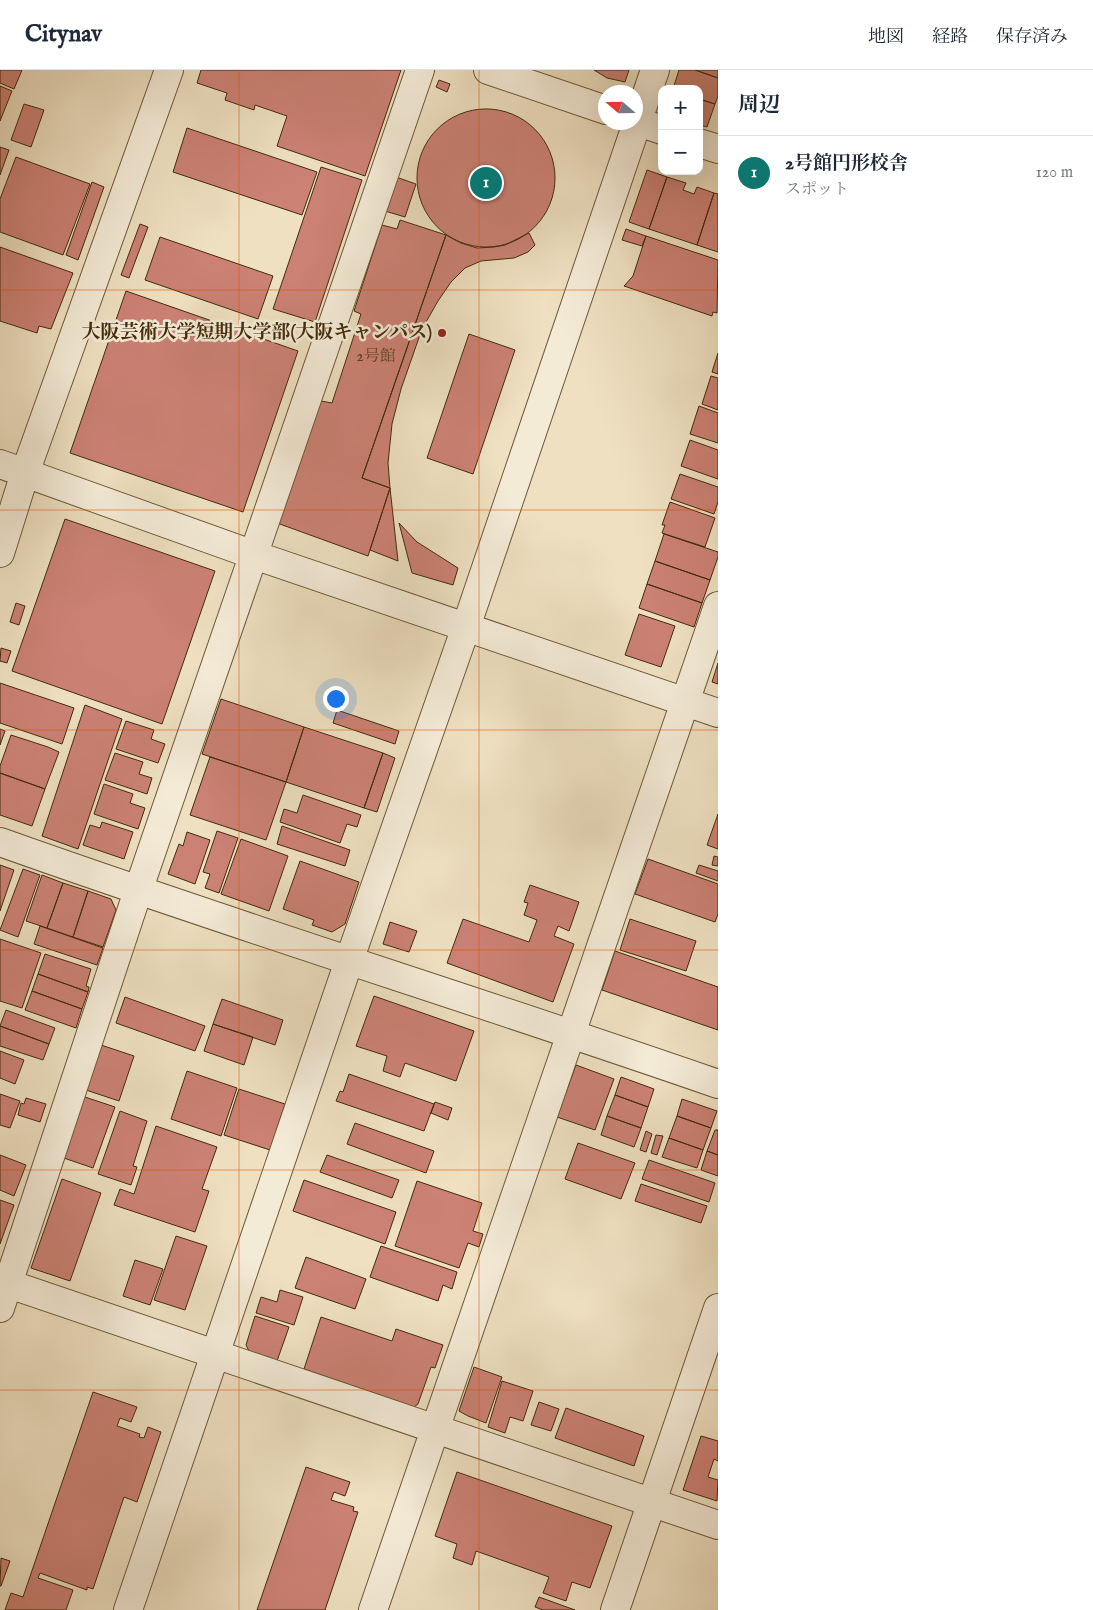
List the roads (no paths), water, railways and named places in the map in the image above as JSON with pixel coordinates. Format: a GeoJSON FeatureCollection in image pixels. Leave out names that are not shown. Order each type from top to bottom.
{"type":"FeatureCollection","features":[{"type":"Feature","properties":{"kind":"street"},"geometry":{"type":"LineString","coordinates":[[0,553],[25,473],[169,70]]}},
{"type":"Feature","properties":{"kind":"street"},"geometry":{"type":"LineString","coordinates":[[420,70],[138,891],[3,1291],[214,1354],[718,1525]]}},
{"type":"Feature","properties":{"kind":"street"},"geometry":{"type":"LineString","coordinates":[[488,70],[598,107]]}},
{"type":"Feature","properties":{"kind":"street"},"geometry":{"type":"LineString","coordinates":[[128,1610],[349,961],[645,124],[655,70]]}},
{"type":"Feature","properties":{"kind":"street"},"geometry":{"type":"LineString","coordinates":[[703,144],[718,149]]}},
{"type":"Feature","properties":{"kind":"street"},"geometry":{"type":"LineString","coordinates":[[0,464],[254,555],[718,713]]}},
{"type":"Feature","properties":{"kind":"street"},"geometry":{"type":"LineString","coordinates":[[374,1610],[434,1429],[718,606]]}},
{"type":"Feature","properties":{"kind":"street"},"geometry":{"type":"LineString","coordinates":[[0,842],[138,891],[572,1033],[718,1084]]}},
{"type":"Feature","properties":{"kind":"street"},"geometry":{"type":"LineString","coordinates":[[615,1610],[718,1308]]}},
{"type":"Feature","properties":{"kind":"place","name":"2号館円形校舎"},"geometry":{"type":"Point","coordinates":[486,183]}},
{"type":"Feature","properties":{"kind":"place","name":"大阪芸術大学短期大学部(大阪キャンパス)"},"geometry":{"type":"Point","coordinates":[442,333]}}]}
